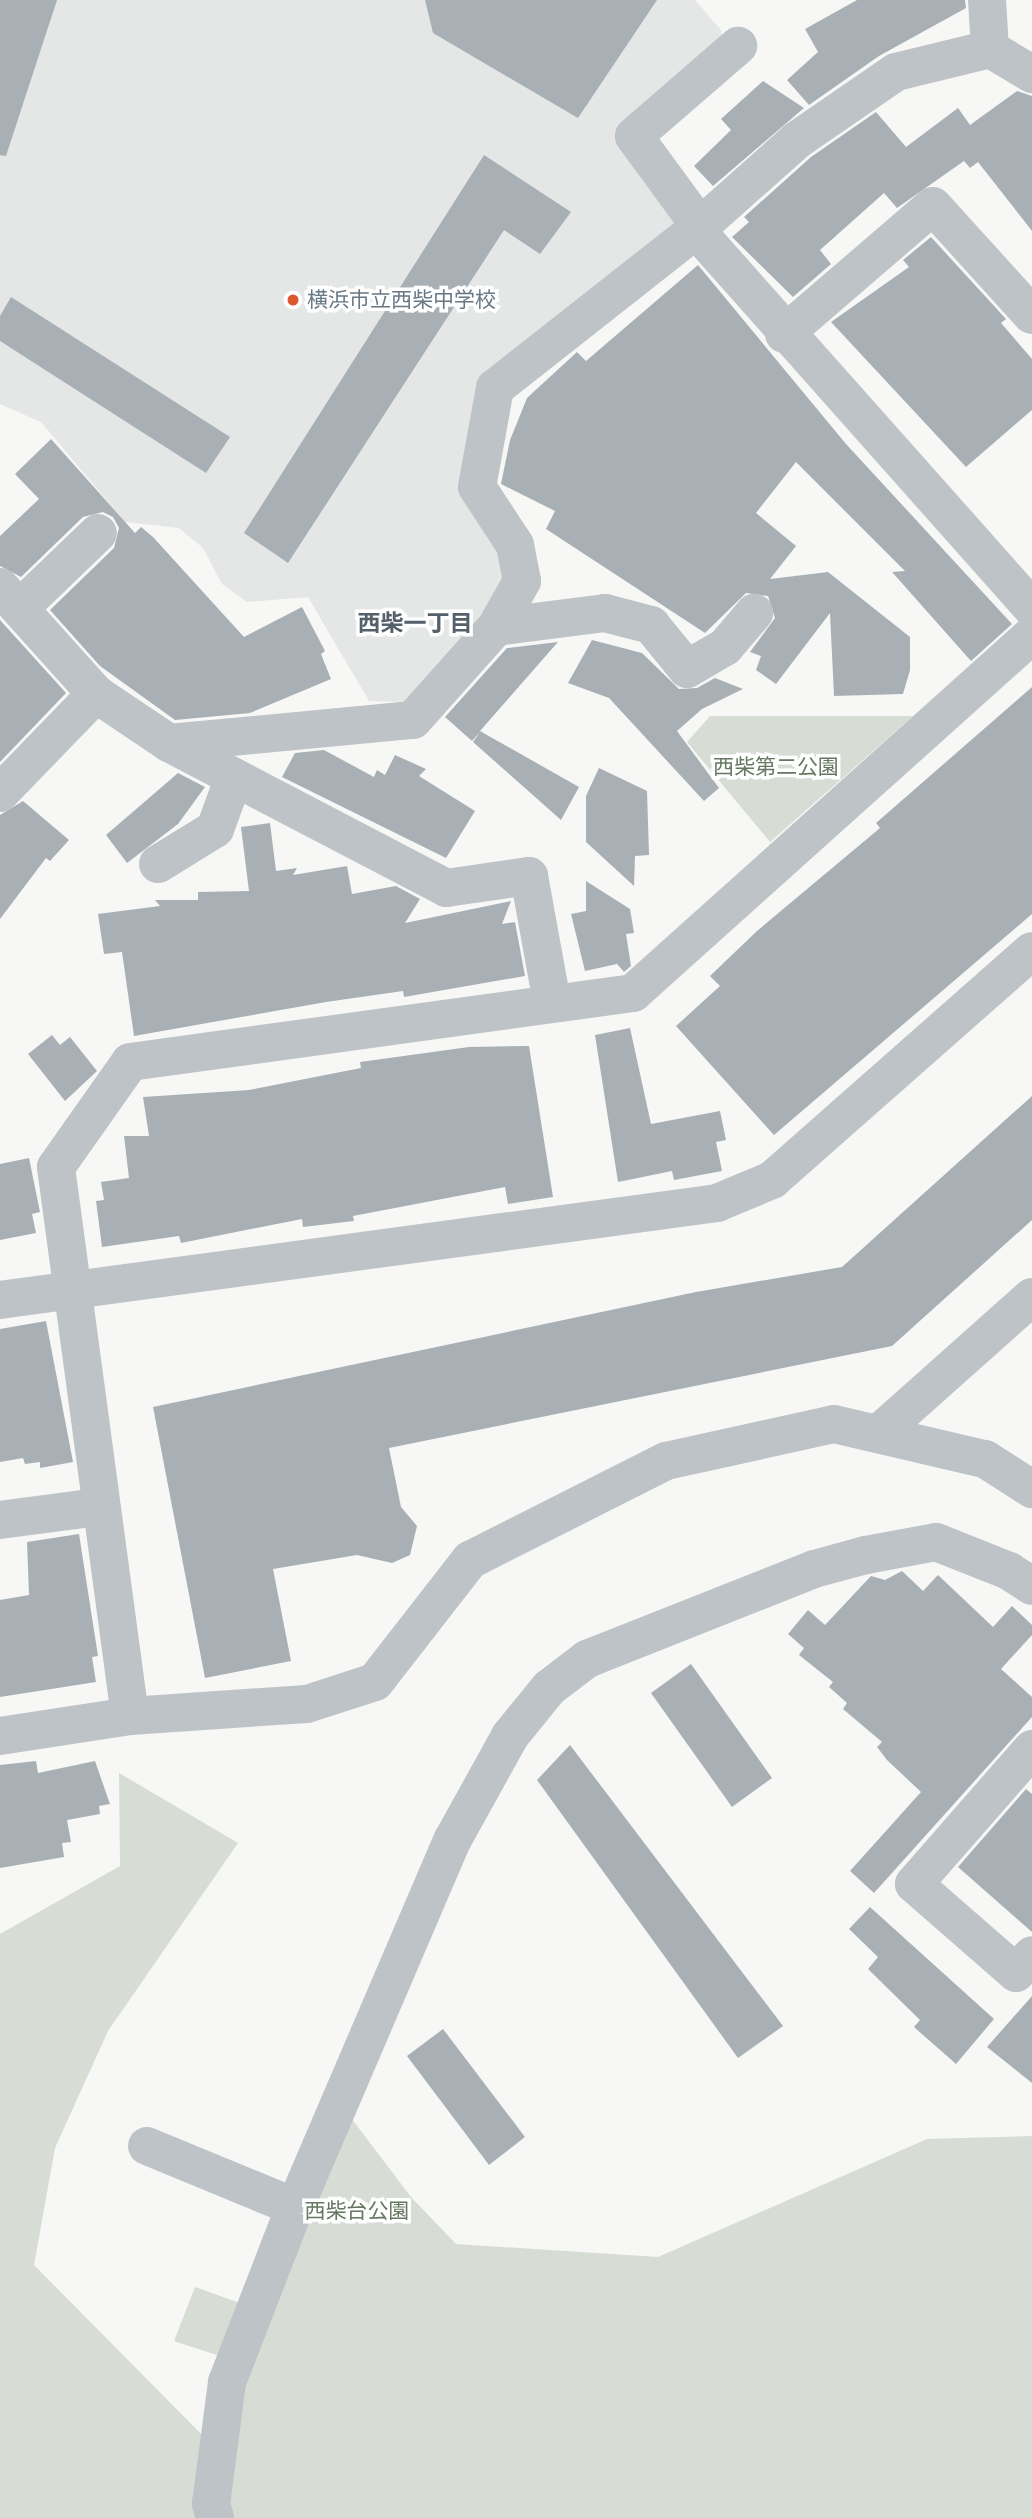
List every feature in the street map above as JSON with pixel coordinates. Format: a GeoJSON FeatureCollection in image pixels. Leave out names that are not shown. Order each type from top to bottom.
{"type":"FeatureCollection","features":[{"type":"Feature","properties":{"kind":"street"},"geometry":{"type":"LineString","coordinates":[[987,0],[990,49]]}},
{"type":"Feature","properties":{"kind":"street"},"geometry":{"type":"LineString","coordinates":[[737,47],[634,136],[699,230],[784,334],[1032,608]]}},
{"type":"Feature","properties":{"kind":"street"},"geometry":{"type":"LineString","coordinates":[[169,743],[413,720],[496,627],[522,581],[514,545],[477,487],[495,387],[699,230],[797,141],[896,72],[990,49],[1032,74]]}},
{"type":"Feature","properties":{"kind":"street"},"geometry":{"type":"LineString","coordinates":[[784,334],[933,206],[1032,315]]}},
{"type":"Feature","properties":{"kind":"street"},"geometry":{"type":"LineString","coordinates":[[76,539],[10,598],[96,694],[169,743],[446,888],[529,876],[552,1003]]}},
{"type":"Feature","properties":{"kind":"street"},"geometry":{"type":"LineString","coordinates":[[496,627],[605,613],[651,625],[687,669],[725,647],[754,612]]}},
{"type":"Feature","properties":{"kind":"street"},"geometry":{"type":"LineString","coordinates":[[130,1716],[99,1507],[76,1290],[55,1167],[130,1062],[633,993],[1032,635]]}},
{"type":"Feature","properties":{"kind":"street"},"geometry":{"type":"LineString","coordinates":[[0,793],[96,694]]}},
{"type":"Feature","properties":{"kind":"street"},"geometry":{"type":"LineString","coordinates":[[158,864],[215,829],[234,777]]}},
{"type":"Feature","properties":{"kind":"street"},"geometry":{"type":"LineString","coordinates":[[0,1300],[717,1203],[772,1180],[1032,951]]}},
{"type":"Feature","properties":{"kind":"street"},"geometry":{"type":"LineString","coordinates":[[878,1434],[1032,1297]]}},
{"type":"Feature","properties":{"kind":"street"},"geometry":{"type":"LineString","coordinates":[[0,1736],[130,1716],[307,1704],[375,1682],[470,1560],[656,1466],[834,1423],[985,1459],[1032,1489]]}},
{"type":"Feature","properties":{"kind":"street"},"geometry":{"type":"LineString","coordinates":[[0,1520],[99,1507]]}},
{"type":"Feature","properties":{"kind":"street"},"geometry":{"type":"LineString","coordinates":[[215,2518],[211,2504],[227,2382],[295,2207],[453,1839],[510,1736],[550,1688],[587,1659],[814,1569],[866,1555],[936,1542],[1009,1571],[1032,1586]]}},
{"type":"Feature","properties":{"kind":"street"},"geometry":{"type":"LineString","coordinates":[[1027,1972],[914,1884],[1032,1749]]}},
{"type":"Feature","properties":{"kind":"street"},"geometry":{"type":"LineString","coordinates":[[147,2146],[295,2207]]}},
{"type":"Feature","properties":{"kind":"shaded area","name":"横浜市立西柴中学校"},"geometry":{"type":"Polygon","coordinates":[[[0,0],[695,0],[721,30],[722,47],[616,136],[681,222],[490,378],[465,486],[512,574],[413,702],[369,701],[308,597],[247,602],[222,584],[203,548],[179,528],[125,522],[41,422],[0,404],[0,0]]]}},
{"type":"Feature","properties":{"kind":"green space","name":"西柴第二公園"},"geometry":{"type":"Polygon","coordinates":[[[710,716],[913,716],[770,842],[687,742],[710,716]]]}},
{"type":"Feature","properties":{"kind":"green space","name":"西柴台公園"},"geometry":{"type":"Polygon","coordinates":[[[119,1773],[238,1843],[108,2031],[55,2148],[34,2265],[211,2444],[238,2362],[174,2341],[195,2287],[257,2309],[345,2110],[411,2197],[456,2244],[658,2257],[927,2139],[1032,2136],[1032,2518],[0,2518],[0,1934],[120,1866],[119,1773]]]}},
{"type":"Feature","properties":{"kind":"building"},"geometry":{"type":"Polygon","coordinates":[[[0,0],[57,0],[6,156],[0,155],[0,0]]]}},
{"type":"Feature","properties":{"kind":"building"},"geometry":{"type":"Polygon","coordinates":[[[425,0],[657,0],[578,118],[433,33],[425,0]]]}},
{"type":"Feature","properties":{"kind":"building"},"geometry":{"type":"Polygon","coordinates":[[[857,0],[965,0],[966,8],[879,56],[809,105],[787,80],[818,52],[805,29],[857,0]]]}},
{"type":"Feature","properties":{"kind":"building"},"geometry":{"type":"Polygon","coordinates":[[[763,81],[804,108],[713,186],[694,166],[731,130],[721,119],[763,81]]]}},
{"type":"Feature","properties":{"kind":"building"},"geometry":{"type":"Polygon","coordinates":[[[1017,91],[1032,96],[1032,231],[978,162],[970,168],[964,161],[897,208],[884,193],[820,250],[831,264],[793,297],[732,237],[749,222],[744,217],[811,157],[876,112],[906,147],[958,108],[970,125],[1017,91]]]}},
{"type":"Feature","properties":{"kind":"building"},"geometry":{"type":"Polygon","coordinates":[[[484,155],[571,212],[540,254],[504,230],[288,563],[244,533],[484,155]]]}},
{"type":"Feature","properties":{"kind":"building"},"geometry":{"type":"Polygon","coordinates":[[[931,237],[1006,319],[1001,323],[1032,359],[1032,410],[966,467],[831,322],[909,267],[903,260],[931,237]]]}},
{"type":"Feature","properties":{"kind":"building"},"geometry":{"type":"Polygon","coordinates":[[[698,265],[846,444],[1012,624],[971,661],[892,572],[905,571],[796,462],[756,513],[796,546],[770,579],[828,572],[910,637],[910,670],[903,694],[834,696],[830,613],[776,684],[756,670],[761,656],[750,652],[775,618],[768,596],[746,593],[705,633],[546,529],[555,511],[501,484],[510,440],[527,398],[577,352],[586,361],[698,265]]]}},
{"type":"Feature","properties":{"kind":"building"},"geometry":{"type":"Polygon","coordinates":[[[11,297],[230,437],[206,473],[0,341],[0,316],[11,297]]]}},
{"type":"Feature","properties":{"kind":"building"},"geometry":{"type":"Polygon","coordinates":[[[51,439],[135,533],[141,527],[153,537],[244,637],[302,607],[325,651],[321,654],[331,679],[250,713],[175,720],[100,666],[50,610],[114,548],[119,528],[113,517],[103,512],[83,517],[21,577],[0,566],[0,536],[39,499],[15,474],[51,439]]]}},
{"type":"Feature","properties":{"kind":"building"},"geometry":{"type":"Polygon","coordinates":[[[0,620],[66,693],[0,762],[0,620]]]}},
{"type":"Feature","properties":{"kind":"building"},"geometry":{"type":"Polygon","coordinates":[[[592,640],[642,653],[679,689],[697,688],[715,678],[743,689],[702,709],[677,731],[719,788],[704,801],[609,698],[568,683],[592,640]]]}},
{"type":"Feature","properties":{"kind":"building"},"geometry":{"type":"Polygon","coordinates":[[[558,642],[480,731],[579,787],[561,820],[473,742],[480,732],[472,741],[445,717],[507,648],[558,642]]]}},
{"type":"Feature","properties":{"kind":"building"},"geometry":{"type":"Polygon","coordinates":[[[1032,687],[1032,914],[774,1135],[676,1026],[720,986],[710,976],[757,931],[880,828],[876,823],[1032,687]]]}},
{"type":"Feature","properties":{"kind":"building"},"geometry":{"type":"Polygon","coordinates":[[[324,750],[374,777],[377,770],[385,775],[395,755],[426,769],[419,776],[475,811],[446,858],[282,777],[295,753],[324,750]]]}},
{"type":"Feature","properties":{"kind":"building"},"geometry":{"type":"Polygon","coordinates":[[[599,768],[647,791],[649,855],[635,856],[634,886],[586,842],[586,796],[599,768]]]}},
{"type":"Feature","properties":{"kind":"building"},"geometry":{"type":"Polygon","coordinates":[[[178,773],[205,787],[178,824],[127,863],[106,835],[178,773]]]}},
{"type":"Feature","properties":{"kind":"building"},"geometry":{"type":"Polygon","coordinates":[[[23,801],[69,840],[50,861],[46,858],[0,919],[0,815],[23,801]]]}},
{"type":"Feature","properties":{"kind":"building"},"geometry":{"type":"Polygon","coordinates":[[[270,823],[276,871],[297,868],[293,875],[347,866],[352,894],[396,886],[420,899],[405,923],[511,901],[502,924],[515,922],[525,976],[404,997],[403,991],[326,1002],[134,1036],[122,952],[104,954],[98,914],[160,906],[155,900],[198,900],[198,892],[249,891],[241,827],[270,823]]]}},
{"type":"Feature","properties":{"kind":"building"},"geometry":{"type":"Polygon","coordinates":[[[586,881],[630,909],[634,933],[626,934],[631,966],[624,972],[617,964],[585,971],[571,914],[586,911],[586,881]]]}},
{"type":"Feature","properties":{"kind":"building"},"geometry":{"type":"Polygon","coordinates":[[[630,1028],[651,1124],[720,1111],[726,1140],[716,1142],[722,1171],[674,1180],[672,1171],[618,1182],[595,1035],[630,1028]]]}},
{"type":"Feature","properties":{"kind":"building"},"geometry":{"type":"Polygon","coordinates":[[[52,1035],[60,1045],[70,1037],[97,1071],[65,1101],[28,1054],[52,1035]]]}},
{"type":"Feature","properties":{"kind":"building"},"geometry":{"type":"Polygon","coordinates":[[[529,1046],[553,1197],[508,1204],[505,1187],[353,1216],[354,1221],[303,1227],[302,1219],[181,1243],[179,1236],[102,1247],[96,1201],[104,1200],[101,1182],[129,1178],[124,1136],[149,1136],[143,1097],[249,1090],[361,1068],[360,1062],[469,1047],[529,1046]]]}},
{"type":"Feature","properties":{"kind":"building"},"geometry":{"type":"Polygon","coordinates":[[[1032,1096],[1032,1220],[892,1346],[389,1448],[401,1507],[417,1526],[410,1555],[392,1563],[357,1555],[273,1569],[291,1661],[205,1678],[153,1407],[696,1292],[842,1267],[1032,1096]]]}},
{"type":"Feature","properties":{"kind":"building"},"geometry":{"type":"Polygon","coordinates":[[[29,1158],[40,1212],[32,1214],[36,1233],[0,1240],[0,1164],[29,1158]]]}},
{"type":"Feature","properties":{"kind":"building"},"geometry":{"type":"Polygon","coordinates":[[[46,1321],[73,1462],[40,1468],[40,1462],[25,1464],[23,1458],[0,1462],[0,1329],[46,1321]]]}},
{"type":"Feature","properties":{"kind":"building"},"geometry":{"type":"Polygon","coordinates":[[[79,1534],[98,1656],[92,1657],[96,1682],[0,1697],[0,1600],[29,1595],[27,1542],[79,1534]]]}},
{"type":"Feature","properties":{"kind":"building"},"geometry":{"type":"Polygon","coordinates":[[[902,1571],[923,1591],[938,1575],[993,1627],[1012,1606],[1032,1625],[1032,1635],[1001,1669],[1032,1697],[1032,1717],[874,1893],[850,1871],[921,1792],[887,1760],[877,1747],[882,1742],[843,1709],[847,1703],[829,1687],[833,1682],[799,1655],[804,1648],[788,1634],[808,1610],[825,1625],[871,1576],[885,1580],[902,1571]]]}},
{"type":"Feature","properties":{"kind":"building"},"geometry":{"type":"Polygon","coordinates":[[[691,1664],[772,1778],[732,1807],[651,1693],[691,1664]]]}},
{"type":"Feature","properties":{"kind":"building"},"geometry":{"type":"Polygon","coordinates":[[[570,1745],[783,2026],[738,2058],[537,1780],[570,1745]]]}},
{"type":"Feature","properties":{"kind":"building"},"geometry":{"type":"Polygon","coordinates":[[[36,1761],[38,1773],[95,1761],[110,1804],[99,1806],[100,1814],[67,1820],[71,1842],[62,1843],[64,1857],[0,1868],[0,1765],[36,1761]]]}},
{"type":"Feature","properties":{"kind":"building"},"geometry":{"type":"Polygon","coordinates":[[[1026,1789],[1032,1794],[1032,1932],[958,1867],[1026,1789]]]}},
{"type":"Feature","properties":{"kind":"building"},"geometry":{"type":"Polygon","coordinates":[[[870,1907],[994,2019],[956,2064],[914,2027],[920,2020],[868,1969],[878,1957],[849,1929],[870,1907]]]}},
{"type":"Feature","properties":{"kind":"building"},"geometry":{"type":"Polygon","coordinates":[[[1032,1996],[1032,2083],[987,2047],[1032,1996]]]}},
{"type":"Feature","properties":{"kind":"building"},"geometry":{"type":"Polygon","coordinates":[[[443,2029],[525,2137],[489,2165],[407,2056],[443,2029]]]}},
{"type":"Feature","properties":{"kind":"place","name":"横浜市立西柴中学校"},"geometry":{"type":"Point","coordinates":[293,300]}},
{"type":"Feature","properties":{"kind":"district","name":"西柴一丁目"},"geometry":{"type":"Point","coordinates":[415,624]}}]}
